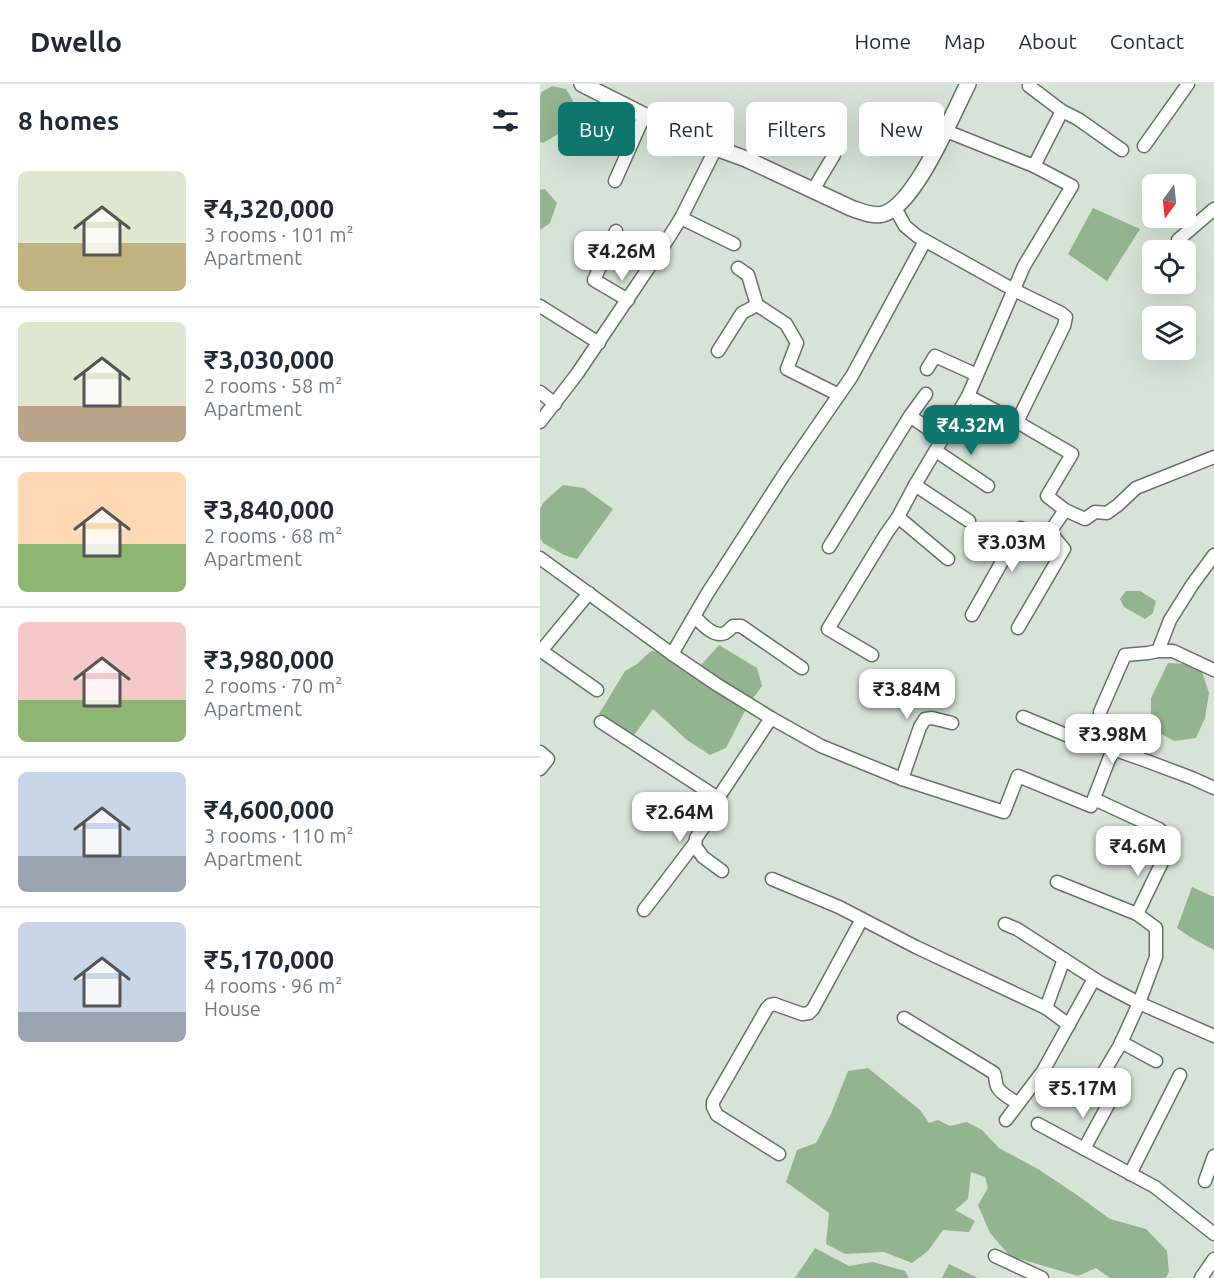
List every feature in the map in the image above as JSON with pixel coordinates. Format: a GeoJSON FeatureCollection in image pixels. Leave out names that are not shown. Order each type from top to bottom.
{"type":"FeatureCollection","features":[{"type":"Feature","properties":{"kind":"street"},"geometry":{"type":"LineString","coordinates":[[582,84],[647,117]]}},
{"type":"Feature","properties":{"kind":"street"},"geometry":{"type":"LineString","coordinates":[[734,155],[851,208],[882,215],[894,208],[923,173],[968,84]]}},
{"type":"Feature","properties":{"kind":"street"},"geometry":{"type":"LineString","coordinates":[[1030,84],[1029,86],[1062,111],[1078,119],[1122,150]]}},
{"type":"Feature","properties":{"kind":"street"},"geometry":{"type":"LineString","coordinates":[[1144,146],[1188,84]]}},
{"type":"Feature","properties":{"kind":"street"},"geometry":{"type":"LineString","coordinates":[[1034,166],[1062,111]]}},
{"type":"Feature","properties":{"kind":"street"},"geometry":{"type":"LineString","coordinates":[[615,181],[644,116]]}},
{"type":"Feature","properties":{"kind":"street"},"geometry":{"type":"LineString","coordinates":[[872,655],[828,629],[898,517],[968,396],[1024,266],[1072,186],[1034,166],[946,131]]}},
{"type":"Feature","properties":{"kind":"street"},"geometry":{"type":"LineString","coordinates":[[540,422],[577,374],[628,300],[681,218],[712,156]]}},
{"type":"Feature","properties":{"kind":"street"},"geometry":{"type":"LineString","coordinates":[[813,190],[833,156]]}},
{"type":"Feature","properties":{"kind":"street"},"geometry":{"type":"LineString","coordinates":[[894,208],[905,226],[925,241],[1066,316],[1064,326],[1017,422]]}},
{"type":"Feature","properties":{"kind":"street"},"geometry":{"type":"LineString","coordinates":[[1178,240],[1214,209]]}},
{"type":"Feature","properties":{"kind":"street"},"geometry":{"type":"LineString","coordinates":[[681,218],[734,244]]}},
{"type":"Feature","properties":{"kind":"street"},"geometry":{"type":"LineString","coordinates":[[616,231],[594,280],[628,300]]}},
{"type":"Feature","properties":{"kind":"street"},"geometry":{"type":"LineString","coordinates":[[672,654],[785,473],[852,376],[925,241]]}},
{"type":"Feature","properties":{"kind":"street"},"geometry":{"type":"LineString","coordinates":[[738,268],[748,275],[758,305],[786,324],[797,343],[787,369],[839,395]]}},
{"type":"Feature","properties":{"kind":"street"},"geometry":{"type":"LineString","coordinates":[[718,351],[742,313],[758,305]]}},
{"type":"Feature","properties":{"kind":"street"},"geometry":{"type":"LineString","coordinates":[[540,306],[599,343]]}},
{"type":"Feature","properties":{"kind":"street"},"geometry":{"type":"LineString","coordinates":[[927,369],[935,356],[977,375]]}},
{"type":"Feature","properties":{"kind":"street"},"geometry":{"type":"LineString","coordinates":[[540,392],[555,404]]}},
{"type":"Feature","properties":{"kind":"street"},"geometry":{"type":"LineString","coordinates":[[829,547],[926,394]]}},
{"type":"Feature","properties":{"kind":"street"},"geometry":{"type":"LineString","coordinates":[[968,396],[1072,454],[1047,496],[1065,510],[1085,519],[1095,512],[1107,513],[1136,488],[1214,457]]}},
{"type":"Feature","properties":{"kind":"street"},"geometry":{"type":"LineString","coordinates":[[910,416],[943,439]]}},
{"type":"Feature","properties":{"kind":"street"},"geometry":{"type":"LineString","coordinates":[[936,451],[988,486]]}},
{"type":"Feature","properties":{"kind":"street"},"geometry":{"type":"LineString","coordinates":[[915,485],[969,522]]}},
{"type":"Feature","properties":{"kind":"street"},"geometry":{"type":"LineString","coordinates":[[972,615],[1021,528],[1036,535],[1050,532],[1065,510]]}},
{"type":"Feature","properties":{"kind":"street"},"geometry":{"type":"LineString","coordinates":[[898,517],[948,559]]}},
{"type":"Feature","properties":{"kind":"street"},"geometry":{"type":"LineString","coordinates":[[1018,628],[1064,549],[1050,532]]}},
{"type":"Feature","properties":{"kind":"street"},"geometry":{"type":"LineString","coordinates":[[1158,651],[1170,620],[1214,555]]}},
{"type":"Feature","properties":{"kind":"street"},"geometry":{"type":"LineString","coordinates":[[540,558],[672,654],[771,718],[821,746],[902,779],[1004,812],[1018,776],[1091,806],[1113,749]]}},
{"type":"Feature","properties":{"kind":"street"},"geometry":{"type":"LineString","coordinates":[[588,593],[541,651],[597,690]]}},
{"type":"Feature","properties":{"kind":"street"},"geometry":{"type":"LineString","coordinates":[[695,617],[710,631],[718,634],[725,633],[733,626],[741,626],[801,668]]}},
{"type":"Feature","properties":{"kind":"street"},"geometry":{"type":"LineString","coordinates":[[1100,712],[1125,655],[1173,651],[1213,668]]}},
{"type":"Feature","properties":{"kind":"street"},"geometry":{"type":"LineString","coordinates":[[902,779],[920,727],[925,719],[932,717],[952,723]]}},
{"type":"Feature","properties":{"kind":"street"},"geometry":{"type":"LineString","coordinates":[[1023,717],[1071,737],[1113,749],[1214,788]]}},
{"type":"Feature","properties":{"kind":"street"},"geometry":{"type":"LineString","coordinates":[[644,910],[695,843],[714,810],[718,798],[771,718]]}},
{"type":"Feature","properties":{"kind":"street"},"geometry":{"type":"LineString","coordinates":[[601,722],[718,798]]}},
{"type":"Feature","properties":{"kind":"street"},"geometry":{"type":"LineString","coordinates":[[540,752],[548,759],[540,769]]}},
{"type":"Feature","properties":{"kind":"street"},"geometry":{"type":"LineString","coordinates":[[1094,799],[1159,829],[1165,834],[1168,843],[1167,852],[1137,914]]}},
{"type":"Feature","properties":{"kind":"street"},"geometry":{"type":"LineString","coordinates":[[695,843],[696,849],[722,871]]}},
{"type":"Feature","properties":{"kind":"street"},"geometry":{"type":"LineString","coordinates":[[772,879],[820,899],[1046,1008],[1069,1025]]}},
{"type":"Feature","properties":{"kind":"street"},"geometry":{"type":"LineString","coordinates":[[1057,882],[1137,914],[1156,928],[1156,957],[1139,1003],[1121,1042],[1089,1097]]}},
{"type":"Feature","properties":{"kind":"street"},"geometry":{"type":"LineString","coordinates":[[779,1154],[717,1114],[713,1102],[770,1005],[774,1004],[802,1014],[809,1013],[813,1009],[862,919]]}},
{"type":"Feature","properties":{"kind":"street"},"geometry":{"type":"LineString","coordinates":[[1005,924],[1139,1003],[1214,1036]]}},
{"type":"Feature","properties":{"kind":"street"},"geometry":{"type":"LineString","coordinates":[[1046,1008],[1064,959]]}},
{"type":"Feature","properties":{"kind":"street"},"geometry":{"type":"LineString","coordinates":[[1006,1120],[1043,1071],[1094,978]]}},
{"type":"Feature","properties":{"kind":"street"},"geometry":{"type":"LineString","coordinates":[[904,1017],[994,1073],[999,1090],[1018,1104]]}},
{"type":"Feature","properties":{"kind":"street"},"geometry":{"type":"LineString","coordinates":[[1121,1042],[1156,1061]]}},
{"type":"Feature","properties":{"kind":"street"},"geometry":{"type":"LineString","coordinates":[[1130,1174],[1180,1075]]}},
{"type":"Feature","properties":{"kind":"street"},"geometry":{"type":"LineString","coordinates":[[1084,1149],[1109,1103]]}},
{"type":"Feature","properties":{"kind":"street"},"geometry":{"type":"LineString","coordinates":[[1038,1124],[1155,1187],[1214,1234]]}},
{"type":"Feature","properties":{"kind":"street"},"geometry":{"type":"LineString","coordinates":[[1205,1181],[1214,1156]]}},
{"type":"Feature","properties":{"kind":"street"},"geometry":{"type":"LineString","coordinates":[[995,1256],[1042,1278]]}},
{"type":"Feature","properties":{"kind":"street"},"geometry":{"type":"LineString","coordinates":[[1201,1278],[1214,1259]]}},
{"type":"Feature","properties":{"kind":"shaded area"},"geometry":{"type":"Polygon","coordinates":[[[552,86],[566,89],[573,101],[558,102],[558,134],[543,143],[540,142],[540,96],[552,86]]]}},
{"type":"Feature","properties":{"kind":"shaded area"},"geometry":{"type":"Polygon","coordinates":[[[545,189],[557,203],[550,223],[540,230],[540,190],[545,189]]]}},
{"type":"Feature","properties":{"kind":"shaded area"},"geometry":{"type":"Polygon","coordinates":[[[1093,208],[1140,229],[1107,281],[1068,254],[1093,208]]]}},
{"type":"Feature","properties":{"kind":"shaded area"},"geometry":{"type":"Polygon","coordinates":[[[563,485],[584,488],[613,509],[577,559],[564,555],[543,543],[540,538],[540,510],[543,503],[563,485]]]}},
{"type":"Feature","properties":{"kind":"shaded area"},"geometry":{"type":"Polygon","coordinates":[[[1126,591],[1140,591],[1156,601],[1153,613],[1145,619],[1124,607],[1120,599],[1126,591]]]}},
{"type":"Feature","properties":{"kind":"shaded area"},"geometry":{"type":"Polygon","coordinates":[[[719,645],[757,668],[762,686],[748,705],[726,748],[710,755],[687,740],[653,709],[634,735],[599,714],[625,671],[651,651],[664,653],[686,673],[701,665],[719,645]]]}},
{"type":"Feature","properties":{"kind":"shaded area"},"geometry":{"type":"Polygon","coordinates":[[[1168,663],[1187,664],[1202,672],[1209,693],[1205,718],[1196,738],[1174,741],[1156,731],[1151,722],[1151,698],[1168,663]]]}},
{"type":"Feature","properties":{"kind":"shaded area"},"geometry":{"type":"Polygon","coordinates":[[[1192,887],[1214,897],[1214,950],[1177,928],[1192,887]]]}},
{"type":"Feature","properties":{"kind":"shaded area"},"geometry":{"type":"Polygon","coordinates":[[[868,1068],[920,1110],[929,1123],[938,1120],[950,1126],[967,1122],[982,1130],[999,1148],[1038,1169],[1110,1219],[1146,1229],[1167,1251],[1169,1272],[1166,1278],[1110,1278],[1096,1268],[1078,1276],[1010,1256],[990,1233],[978,1205],[988,1188],[985,1177],[971,1172],[968,1199],[955,1210],[975,1221],[969,1232],[943,1230],[928,1251],[912,1263],[884,1252],[845,1254],[826,1244],[829,1213],[786,1182],[797,1150],[816,1143],[830,1116],[848,1071],[868,1068]]]}},
{"type":"Feature","properties":{"kind":"shaded area"},"geometry":{"type":"Polygon","coordinates":[[[815,1248],[849,1266],[873,1262],[905,1271],[909,1278],[795,1278],[815,1248]]]}},
{"type":"Feature","properties":{"kind":"shaded area"},"geometry":{"type":"Polygon","coordinates":[[[949,1264],[978,1278],[942,1278],[949,1264]]]}}]}
